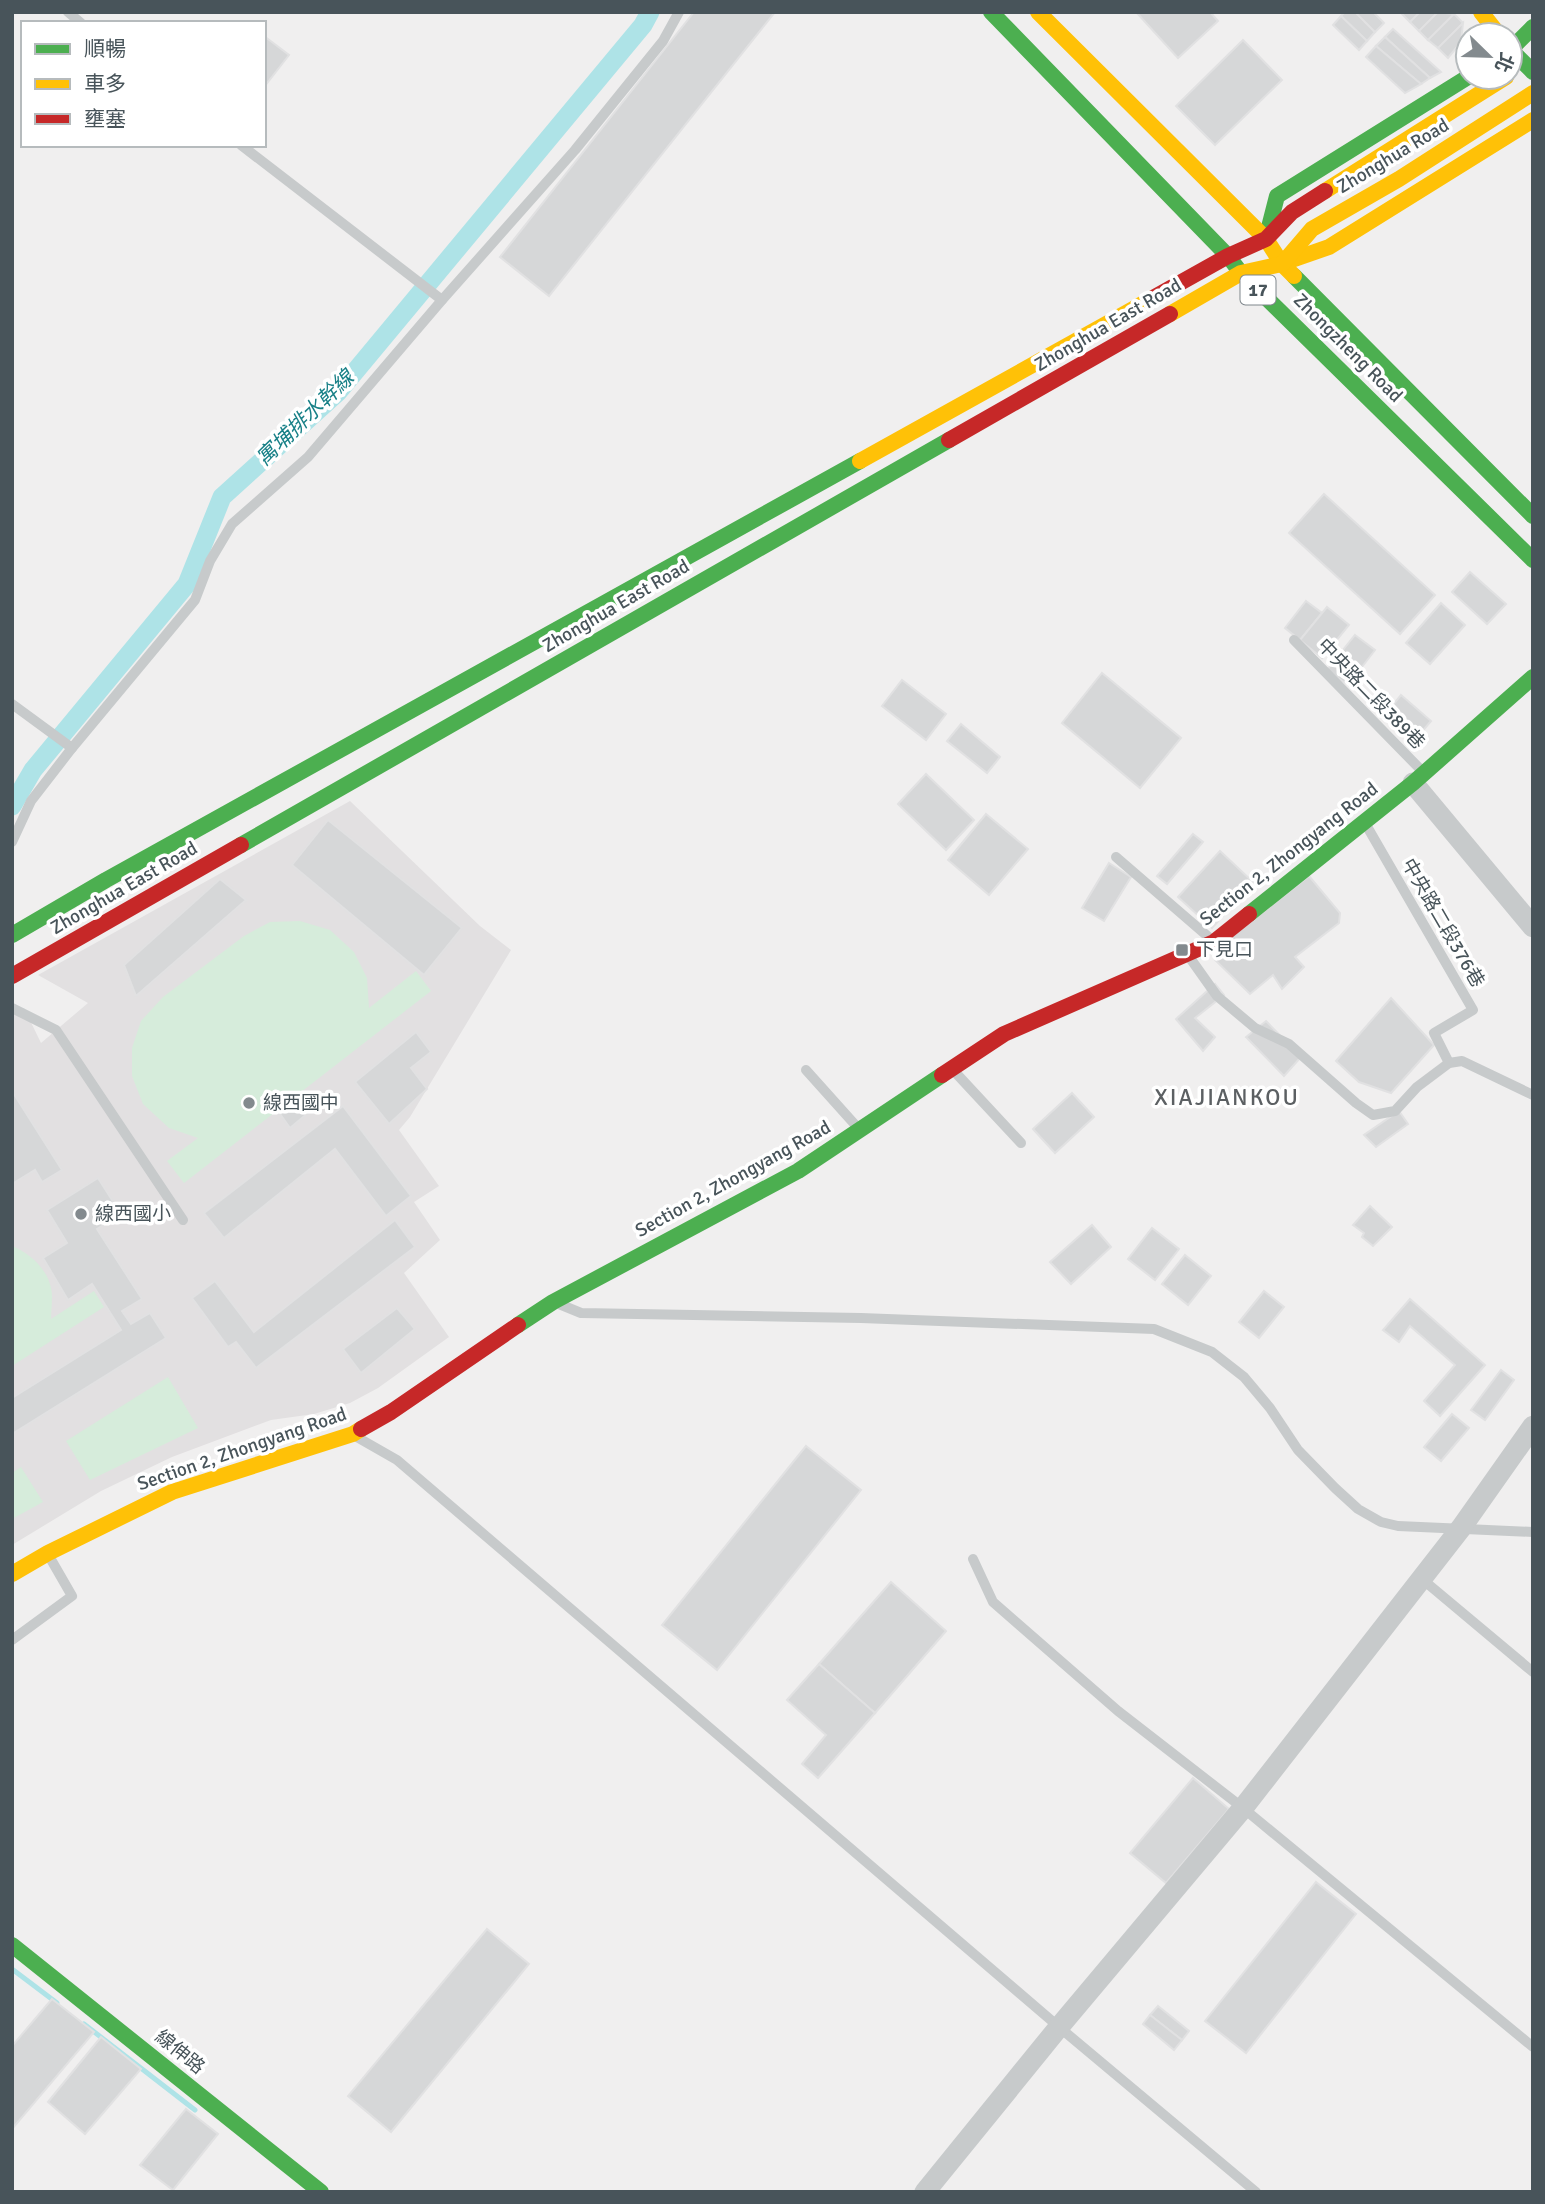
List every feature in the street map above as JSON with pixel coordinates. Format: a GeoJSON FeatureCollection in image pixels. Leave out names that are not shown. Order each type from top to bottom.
{"type":"FeatureCollection","features":[{"type":"Feature","properties":{"kind":"main road","name":"Zhongzheng Road"},"geometry":{"type":"LineString","coordinates":[[991,12],[1228,256],[1241,273],[1533,560]]}},
{"type":"Feature","properties":{"kind":"main road","name":"Zhongzheng Road"},"geometry":{"type":"LineString","coordinates":[[1038,12],[1266,240],[1282,264],[1533,516]]}},
{"type":"Feature","properties":{"kind":"main road","name":"Zhonghua Road"},"geometry":{"type":"LineString","coordinates":[[1266,240],[1277,196],[1454,86]]}},
{"type":"Feature","properties":{"kind":"main road","name":"Zhonghua Road"},"geometry":{"type":"LineString","coordinates":[[1228,256],[1266,240],[1292,212],[1484,91]]}},
{"type":"Feature","properties":{"kind":"main road","name":"Zhonghua Road"},"geometry":{"type":"LineString","coordinates":[[1282,264],[1312,229],[1399,179],[1533,93]]}},
{"type":"Feature","properties":{"kind":"main road"},"geometry":{"type":"LineString","coordinates":[[1241,273],[1282,264],[1329,247],[1533,120]]}},
{"type":"Feature","properties":{"kind":"main road","name":"Zhonghua East Road"},"geometry":{"type":"LineString","coordinates":[[12,935],[106,880],[1228,256]]}},
{"type":"Feature","properties":{"kind":"main road","name":"Zhonghua East Road"},"geometry":{"type":"LineString","coordinates":[[12,976],[1241,273]]}},
{"type":"Feature","properties":{"kind":"main road","name":"Section 2, Zhongyang Road"},"geometry":{"type":"LineString","coordinates":[[12,1574],[48,1553],[172,1492],[353,1434],[391,1412],[553,1302],[798,1171],[1004,1034],[1214,942],[1419,778],[1533,677]]}},
{"type":"Feature","properties":{"kind":"main road","name":"線伸路"},"geometry":{"type":"LineString","coordinates":[[12,1945],[315,2190]]}},
{"type":"Feature","properties":{"kind":"street"},"geometry":{"type":"LineString","coordinates":[[1419,778],[1533,927]]}},
{"type":"Feature","properties":{"kind":"street"},"geometry":{"type":"LineString","coordinates":[[926,2192],[1059,2027],[1243,1808],[1461,1528],[1533,1426]]}},
{"type":"Feature","properties":{"kind":"lane"},"geometry":{"type":"LineString","coordinates":[[12,842],[31,802],[72,748],[195,600],[210,561],[232,524],[308,457],[575,150],[663,41],[679,12]]}},
{"type":"Feature","properties":{"kind":"lane"},"geometry":{"type":"LineString","coordinates":[[244,147],[442,300]]}},
{"type":"Feature","properties":{"kind":"lane","name":"中央路二段389巷"},"geometry":{"type":"LineString","coordinates":[[1294,640],[1419,778]]}},
{"type":"Feature","properties":{"kind":"lane"},"geometry":{"type":"LineString","coordinates":[[12,704],[72,748]]}},
{"type":"Feature","properties":{"kind":"lane","name":"中央路二段376巷"},"geometry":{"type":"LineString","coordinates":[[1364,821],[1474,1010],[1434,1033],[1449,1063]]}},
{"type":"Feature","properties":{"kind":"lane"},"geometry":{"type":"LineString","coordinates":[[1116,856],[1214,942]]}},
{"type":"Feature","properties":{"kind":"lane"},"geometry":{"type":"LineString","coordinates":[[1188,955],[1217,996],[1255,1028],[1289,1044],[1373,1115],[1395,1111],[1417,1087],[1449,1063],[1462,1061],[1533,1095]]}},
{"type":"Feature","properties":{"kind":"lane"},"geometry":{"type":"LineString","coordinates":[[12,1008],[57,1030],[183,1220]]}},
{"type":"Feature","properties":{"kind":"lane"},"geometry":{"type":"LineString","coordinates":[[953,1069],[1021,1143]]}},
{"type":"Feature","properties":{"kind":"lane"},"geometry":{"type":"LineString","coordinates":[[806,1070],[860,1131]]}},
{"type":"Feature","properties":{"kind":"lane"},"geometry":{"type":"LineString","coordinates":[[553,1302],[581,1313],[860,1318],[1154,1329],[1212,1352],[1244,1377],[1270,1408],[1298,1450],[1358,1509],[1381,1522],[1398,1526],[1533,1532]]}},
{"type":"Feature","properties":{"kind":"lane"},"geometry":{"type":"LineString","coordinates":[[353,1434],[397,1460],[1059,2027],[1256,2192]]}},
{"type":"Feature","properties":{"kind":"lane"},"geometry":{"type":"LineString","coordinates":[[12,1640],[72,1596],[48,1553]]}},
{"type":"Feature","properties":{"kind":"lane"},"geometry":{"type":"LineString","coordinates":[[973,1559],[993,1602],[1118,1711],[1243,1808],[1533,2047]]}},
{"type":"Feature","properties":{"kind":"lane"},"geometry":{"type":"LineString","coordinates":[[1422,1579],[1533,1672]]}},
{"type":"Feature","properties":{"kind":"shaded area","name":"線西國中"},"geometry":{"type":"Polygon","coordinates":[[[350,801],[480,926],[511,950],[410,1117],[399,1130],[439,1186],[414,1202],[440,1240],[404,1273],[449,1337],[378,1388],[350,1403],[314,1414],[271,1420],[172,1457],[101,1491],[12,1545],[12,1011],[24,1008],[41,1043],[88,1003],[38,975],[350,801]]]}},
{"type":"Feature","properties":{"kind":"green space"},"geometry":{"type":"Polygon","coordinates":[[[300,921],[330,930],[354,952],[367,978],[369,1008],[416,971],[431,991],[184,1183],[167,1161],[198,1138],[169,1128],[143,1104],[132,1076],[132,1048],[141,1021],[163,997],[244,936],[270,922],[300,921]]]}},
{"type":"Feature","properties":{"kind":"green space"},"geometry":{"type":"Polygon","coordinates":[[[12,1246],[27,1254],[45,1272],[51,1288],[51,1319],[94,1291],[104,1307],[12,1366],[12,1246]]]}},
{"type":"Feature","properties":{"kind":"green space"},"geometry":{"type":"Polygon","coordinates":[[[168,1377],[198,1428],[90,1480],[66,1441],[168,1377]]]}},
{"type":"Feature","properties":{"kind":"green space"},"geometry":{"type":"Polygon","coordinates":[[[21,1467],[43,1502],[12,1519],[12,1473],[21,1467]]]}},
{"type":"Feature","properties":{"kind":"building"},"geometry":{"type":"Polygon","coordinates":[[[694,12],[775,12],[549,296],[500,257],[694,12]]]}},
{"type":"Feature","properties":{"kind":"building"},"geometry":{"type":"Polygon","coordinates":[[[1136,12],[1210,12],[1218,21],[1178,58],[1136,12]]]}},
{"type":"Feature","properties":{"kind":"building"},"geometry":{"type":"Polygon","coordinates":[[[1345,12],[1355,12],[1375,32],[1367,41],[1341,16],[1345,12]]]}},
{"type":"Feature","properties":{"kind":"building"},"geometry":{"type":"Polygon","coordinates":[[[1355,12],[1373,12],[1384,23],[1375,32],[1355,12]]]}},
{"type":"Feature","properties":{"kind":"building"},"geometry":{"type":"Polygon","coordinates":[[[1402,12],[1420,12],[1410,22],[1402,12]]]}},
{"type":"Feature","properties":{"kind":"building"},"geometry":{"type":"Polygon","coordinates":[[[1420,12],[1438,12],[1419,31],[1410,22],[1420,12]]]}},
{"type":"Feature","properties":{"kind":"building"},"geometry":{"type":"Polygon","coordinates":[[[1438,12],[1454,14],[1428,40],[1419,31],[1438,12]]]}},
{"type":"Feature","properties":{"kind":"building"},"geometry":{"type":"Polygon","coordinates":[[[1454,14],[1461,21],[1454,21],[1454,32],[1438,48],[1428,40],[1454,14]]]}},
{"type":"Feature","properties":{"kind":"building"},"geometry":{"type":"Polygon","coordinates":[[[1341,16],[1367,41],[1359,50],[1333,25],[1341,16]]]}},
{"type":"Feature","properties":{"kind":"building"},"geometry":{"type":"Polygon","coordinates":[[[1393,29],[1441,72],[1430,78],[1385,37],[1393,29]]]}},
{"type":"Feature","properties":{"kind":"building"},"geometry":{"type":"Polygon","coordinates":[[[1454,32],[1454,51],[1448,58],[1438,48],[1454,32]]]}},
{"type":"Feature","properties":{"kind":"building"},"geometry":{"type":"Polygon","coordinates":[[[1385,37],[1430,78],[1421,84],[1376,46],[1385,37]]]}},
{"type":"Feature","properties":{"kind":"building"},"geometry":{"type":"Polygon","coordinates":[[[266,38],[289,55],[266,84],[266,38]]]}},
{"type":"Feature","properties":{"kind":"building"},"geometry":{"type":"Polygon","coordinates":[[[1243,40],[1282,80],[1215,145],[1176,106],[1243,40]]]}},
{"type":"Feature","properties":{"kind":"building"},"geometry":{"type":"Polygon","coordinates":[[[1376,46],[1421,84],[1405,93],[1366,57],[1376,46]]]}},
{"type":"Feature","properties":{"kind":"building"},"geometry":{"type":"Polygon","coordinates":[[[1324,494],[1435,595],[1400,634],[1289,533],[1324,494]]]}},
{"type":"Feature","properties":{"kind":"building"},"geometry":{"type":"Polygon","coordinates":[[[1470,572],[1506,604],[1487,624],[1452,592],[1470,572]]]}},
{"type":"Feature","properties":{"kind":"building"},"geometry":{"type":"Polygon","coordinates":[[[1306,601],[1322,613],[1300,640],[1285,628],[1306,601]]]}},
{"type":"Feature","properties":{"kind":"building"},"geometry":{"type":"Polygon","coordinates":[[[1441,603],[1465,625],[1430,664],[1406,643],[1441,603]]]}},
{"type":"Feature","properties":{"kind":"building"},"geometry":{"type":"Polygon","coordinates":[[[1327,607],[1349,625],[1322,658],[1300,640],[1327,607]]]}},
{"type":"Feature","properties":{"kind":"building"},"geometry":{"type":"Polygon","coordinates":[[[1355,635],[1375,650],[1348,685],[1327,670],[1355,635]]]}},
{"type":"Feature","properties":{"kind":"building"},"geometry":{"type":"Polygon","coordinates":[[[1102,673],[1181,738],[1140,788],[1062,723],[1102,673]]]}},
{"type":"Feature","properties":{"kind":"building"},"geometry":{"type":"Polygon","coordinates":[[[902,680],[946,714],[926,740],[882,706],[902,680]]]}},
{"type":"Feature","properties":{"kind":"building"},"geometry":{"type":"Polygon","coordinates":[[[1401,695],[1431,721],[1413,742],[1384,716],[1401,695]]]}},
{"type":"Feature","properties":{"kind":"building"},"geometry":{"type":"Polygon","coordinates":[[[961,724],[1000,757],[987,773],[947,741],[961,724]]]}},
{"type":"Feature","properties":{"kind":"building"},"geometry":{"type":"Polygon","coordinates":[[[926,774],[974,820],[946,850],[898,804],[926,774]]]}},
{"type":"Feature","properties":{"kind":"building"},"geometry":{"type":"Polygon","coordinates":[[[986,814],[1028,849],[989,895],[948,860],[986,814]]]}},
{"type":"Feature","properties":{"kind":"building"},"geometry":{"type":"Polygon","coordinates":[[[328,820],[462,928],[424,975],[292,865],[328,820]]]}},
{"type":"Feature","properties":{"kind":"building"},"geometry":{"type":"Polygon","coordinates":[[[1193,834],[1203,842],[1167,884],[1157,876],[1193,834]]]}},
{"type":"Feature","properties":{"kind":"building"},"geometry":{"type":"Polygon","coordinates":[[[1220,851],[1253,882],[1212,928],[1178,897],[1220,851]]]}},
{"type":"Feature","properties":{"kind":"building"},"geometry":{"type":"Polygon","coordinates":[[[1109,863],[1131,877],[1104,921],[1082,908],[1109,863]]]}},
{"type":"Feature","properties":{"kind":"building"},"geometry":{"type":"Polygon","coordinates":[[[1309,876],[1340,913],[1339,923],[1295,957],[1304,967],[1282,989],[1273,975],[1250,994],[1215,960],[1217,948],[1309,876]]]}},
{"type":"Feature","properties":{"kind":"building"},"geometry":{"type":"Polygon","coordinates":[[[220,879],[246,900],[136,996],[124,965],[220,879]]]}},
{"type":"Feature","properties":{"kind":"building"},"geometry":{"type":"Polygon","coordinates":[[[1215,984],[1224,995],[1195,1018],[1215,1037],[1203,1051],[1176,1019],[1215,984]]]}},
{"type":"Feature","properties":{"kind":"building"},"geometry":{"type":"Polygon","coordinates":[[[1391,998],[1434,1045],[1391,1093],[1359,1082],[1336,1061],[1391,998]]]}},
{"type":"Feature","properties":{"kind":"building"},"geometry":{"type":"Polygon","coordinates":[[[1266,1021],[1301,1057],[1284,1076],[1246,1037],[1266,1021]]]}},
{"type":"Feature","properties":{"kind":"building"},"geometry":{"type":"Polygon","coordinates":[[[416,1032],[431,1052],[411,1068],[427,1089],[389,1124],[355,1082],[416,1032]]]}},
{"type":"Feature","properties":{"kind":"building"},"geometry":{"type":"Polygon","coordinates":[[[12,1091],[62,1170],[42,1182],[35,1170],[12,1184],[12,1091]]]}},
{"type":"Feature","properties":{"kind":"building"},"geometry":{"type":"Polygon","coordinates":[[[302,1093],[314,1108],[290,1128],[278,1111],[302,1093]]]}},
{"type":"Feature","properties":{"kind":"building"},"geometry":{"type":"Polygon","coordinates":[[[1072,1093],[1094,1117],[1055,1153],[1033,1129],[1072,1093]]]}},
{"type":"Feature","properties":{"kind":"building"},"geometry":{"type":"Polygon","coordinates":[[[343,1106],[411,1196],[386,1216],[335,1149],[224,1238],[204,1213],[343,1106]]]}},
{"type":"Feature","properties":{"kind":"building"},"geometry":{"type":"Polygon","coordinates":[[[1399,1111],[1408,1124],[1376,1147],[1364,1135],[1399,1111]]]}},
{"type":"Feature","properties":{"kind":"building"},"geometry":{"type":"Polygon","coordinates":[[[98,1178],[121,1214],[97,1229],[142,1299],[122,1311],[131,1324],[150,1313],[166,1338],[12,1434],[12,1398],[121,1330],[92,1284],[68,1300],[43,1258],[67,1243],[47,1210],[98,1178]]]}},
{"type":"Feature","properties":{"kind":"building"},"geometry":{"type":"Polygon","coordinates":[[[1370,1206],[1392,1227],[1373,1246],[1362,1237],[1364,1233],[1353,1225],[1370,1206]]]}},
{"type":"Feature","properties":{"kind":"building"},"geometry":{"type":"Polygon","coordinates":[[[395,1220],[415,1247],[256,1368],[236,1342],[228,1347],[192,1298],[215,1281],[254,1332],[395,1220]]]}},
{"type":"Feature","properties":{"kind":"building"},"geometry":{"type":"Polygon","coordinates":[[[1092,1225],[1111,1247],[1071,1284],[1050,1262],[1092,1225]]]}},
{"type":"Feature","properties":{"kind":"building"},"geometry":{"type":"Polygon","coordinates":[[[1152,1228],[1179,1249],[1155,1280],[1128,1259],[1152,1228]]]}},
{"type":"Feature","properties":{"kind":"building"},"geometry":{"type":"Polygon","coordinates":[[[1185,1255],[1211,1276],[1188,1305],[1162,1284],[1185,1255]]]}},
{"type":"Feature","properties":{"kind":"building"},"geometry":{"type":"Polygon","coordinates":[[[1264,1291],[1284,1307],[1259,1338],[1239,1322],[1264,1291]]]}},
{"type":"Feature","properties":{"kind":"building"},"geometry":{"type":"Polygon","coordinates":[[[1410,1299],[1485,1365],[1440,1416],[1424,1401],[1455,1365],[1410,1326],[1399,1342],[1383,1330],[1410,1299]]]}},
{"type":"Feature","properties":{"kind":"building"},"geometry":{"type":"Polygon","coordinates":[[[397,1308],[415,1329],[361,1373],[343,1349],[397,1308]]]}},
{"type":"Feature","properties":{"kind":"building"},"geometry":{"type":"Polygon","coordinates":[[[1501,1370],[1514,1380],[1485,1420],[1471,1410],[1501,1370]]]}},
{"type":"Feature","properties":{"kind":"building"},"geometry":{"type":"Polygon","coordinates":[[[1452,1414],[1469,1428],[1441,1461],[1424,1447],[1452,1414]]]}},
{"type":"Feature","properties":{"kind":"building"},"geometry":{"type":"Polygon","coordinates":[[[806,1446],[861,1490],[717,1670],[662,1625],[806,1446]]]}},
{"type":"Feature","properties":{"kind":"building"},"geometry":{"type":"Polygon","coordinates":[[[891,1582],[946,1631],[875,1713],[819,1664],[891,1582]]]}},
{"type":"Feature","properties":{"kind":"building"},"geometry":{"type":"Polygon","coordinates":[[[819,1664],[875,1713],[818,1778],[802,1764],[826,1735],[787,1700],[819,1664]]]}},
{"type":"Feature","properties":{"kind":"building"},"geometry":{"type":"Polygon","coordinates":[[[1193,1778],[1229,1809],[1166,1883],[1130,1853],[1193,1778]]]}},
{"type":"Feature","properties":{"kind":"building"},"geometry":{"type":"Polygon","coordinates":[[[1316,1882],[1356,1914],[1246,2053],[1205,2021],[1316,1882]]]}},
{"type":"Feature","properties":{"kind":"building"},"geometry":{"type":"Polygon","coordinates":[[[487,1929],[529,1964],[391,2132],[348,2096],[487,1929]]]}},
{"type":"Feature","properties":{"kind":"building"},"geometry":{"type":"Polygon","coordinates":[[[52,1999],[94,2032],[12,2129],[12,2046],[52,1999]]]}},
{"type":"Feature","properties":{"kind":"building"},"geometry":{"type":"Polygon","coordinates":[[[1158,2006],[1189,2031],[1182,2040],[1150,2015],[1158,2006]]]}},
{"type":"Feature","properties":{"kind":"building"},"geometry":{"type":"Polygon","coordinates":[[[1150,2015],[1182,2040],[1174,2050],[1143,2024],[1150,2015]]]}},
{"type":"Feature","properties":{"kind":"building"},"geometry":{"type":"Polygon","coordinates":[[[101,2037],[141,2069],[85,2134],[48,2102],[101,2037]]]}},
{"type":"Feature","properties":{"kind":"building"},"geometry":{"type":"Polygon","coordinates":[[[186,2109],[218,2134],[173,2190],[140,2165],[186,2109]]]}},
{"type":"Feature","properties":{"kind":"waterway","name":"寓埔排水幹線"},"geometry":{"type":"LineString","coordinates":[[12,806],[33,770],[187,584],[222,497],[338,392],[643,25],[650,12]]}},
{"type":"Feature","properties":{"kind":"waterway"},"geometry":{"type":"LineString","coordinates":[[12,1969],[57,2003]]}},
{"type":"Feature","properties":{"kind":"waterway"},"geometry":{"type":"LineString","coordinates":[[84,2024],[195,2110]]}},
{"type":"Feature","properties":{"kind":"traffic: fast"},"geometry":{"type":"LineString","coordinates":[[991,12],[1228,256],[1241,273],[1533,560]]}},
{"type":"Feature","properties":{"kind":"traffic: fast"},"geometry":{"type":"LineString","coordinates":[[1524,36],[1533,27]]}},
{"type":"Feature","properties":{"kind":"traffic: fast"},"geometry":{"type":"LineString","coordinates":[[1524,63],[1533,72]]}},
{"type":"Feature","properties":{"kind":"traffic: fast"},"geometry":{"type":"LineString","coordinates":[[1267,235],[1277,196],[1454,86]]}},
{"type":"Feature","properties":{"kind":"traffic: fast"},"geometry":{"type":"LineString","coordinates":[[1294,276],[1533,516]]}},
{"type":"Feature","properties":{"kind":"traffic: fast"},"geometry":{"type":"LineString","coordinates":[[241,845],[949,440]]}},
{"type":"Feature","properties":{"kind":"traffic: fast"},"geometry":{"type":"LineString","coordinates":[[12,935],[106,880],[860,461]]}},
{"type":"Feature","properties":{"kind":"traffic: fast"},"geometry":{"type":"LineString","coordinates":[[1249,914],[1413,783],[1533,677]]}},
{"type":"Feature","properties":{"kind":"traffic: fast"},"geometry":{"type":"LineString","coordinates":[[518,1325],[553,1302],[798,1171],[942,1075]]}},
{"type":"Feature","properties":{"kind":"traffic: fast"},"geometry":{"type":"LineString","coordinates":[[12,1945],[321,2192]]}},
{"type":"Feature","properties":{"kind":"traffic: slow"},"geometry":{"type":"LineString","coordinates":[[1038,12],[1266,239],[1282,264],[1294,276]]}},
{"type":"Feature","properties":{"kind":"traffic: slow"},"geometry":{"type":"LineString","coordinates":[[1481,12],[1488,21]]}},
{"type":"Feature","properties":{"kind":"traffic: slow"},"geometry":{"type":"LineString","coordinates":[[1325,191],[1484,91]]}},
{"type":"Feature","properties":{"kind":"traffic: slow"},"geometry":{"type":"LineString","coordinates":[[1170,314],[1241,273],[1282,264],[1312,229],[1399,179],[1533,93]]}},
{"type":"Feature","properties":{"kind":"traffic: slow"},"geometry":{"type":"LineString","coordinates":[[1283,263],[1329,247],[1533,120]]}},
{"type":"Feature","properties":{"kind":"traffic: slow"},"geometry":{"type":"LineString","coordinates":[[860,461],[1153,298]]}},
{"type":"Feature","properties":{"kind":"traffic: slow"},"geometry":{"type":"LineString","coordinates":[[12,1574],[48,1553],[172,1492],[353,1434],[361,1429]]}},
{"type":"Feature","properties":{"kind":"traffic: jam"},"geometry":{"type":"LineString","coordinates":[[1153,298],[1228,256],[1266,239],[1292,212],[1325,191]]}},
{"type":"Feature","properties":{"kind":"traffic: jam"},"geometry":{"type":"LineString","coordinates":[[949,440],[1170,314]]}},
{"type":"Feature","properties":{"kind":"traffic: jam"},"geometry":{"type":"LineString","coordinates":[[12,976],[241,845]]}},
{"type":"Feature","properties":{"kind":"traffic: jam"},"geometry":{"type":"LineString","coordinates":[[942,1075],[1004,1034],[1214,942],[1249,914]]}},
{"type":"Feature","properties":{"kind":"traffic: jam"},"geometry":{"type":"LineString","coordinates":[[361,1429],[391,1412],[518,1325]]}},
{"type":"Feature","properties":{"kind":"place","name":"下見口"},"geometry":{"type":"Point","coordinates":[1182,950]}},
{"type":"Feature","properties":{"kind":"place","name":"線西國中"},"geometry":{"type":"Point","coordinates":[249,1103]}},
{"type":"Feature","properties":{"kind":"place","name":"線西國小"},"geometry":{"type":"Point","coordinates":[81,1214]}},
{"type":"Feature","properties":{"kind":"district","name":"XIAJIANKOU"},"geometry":{"type":"Point","coordinates":[1227,1097]}}]}
